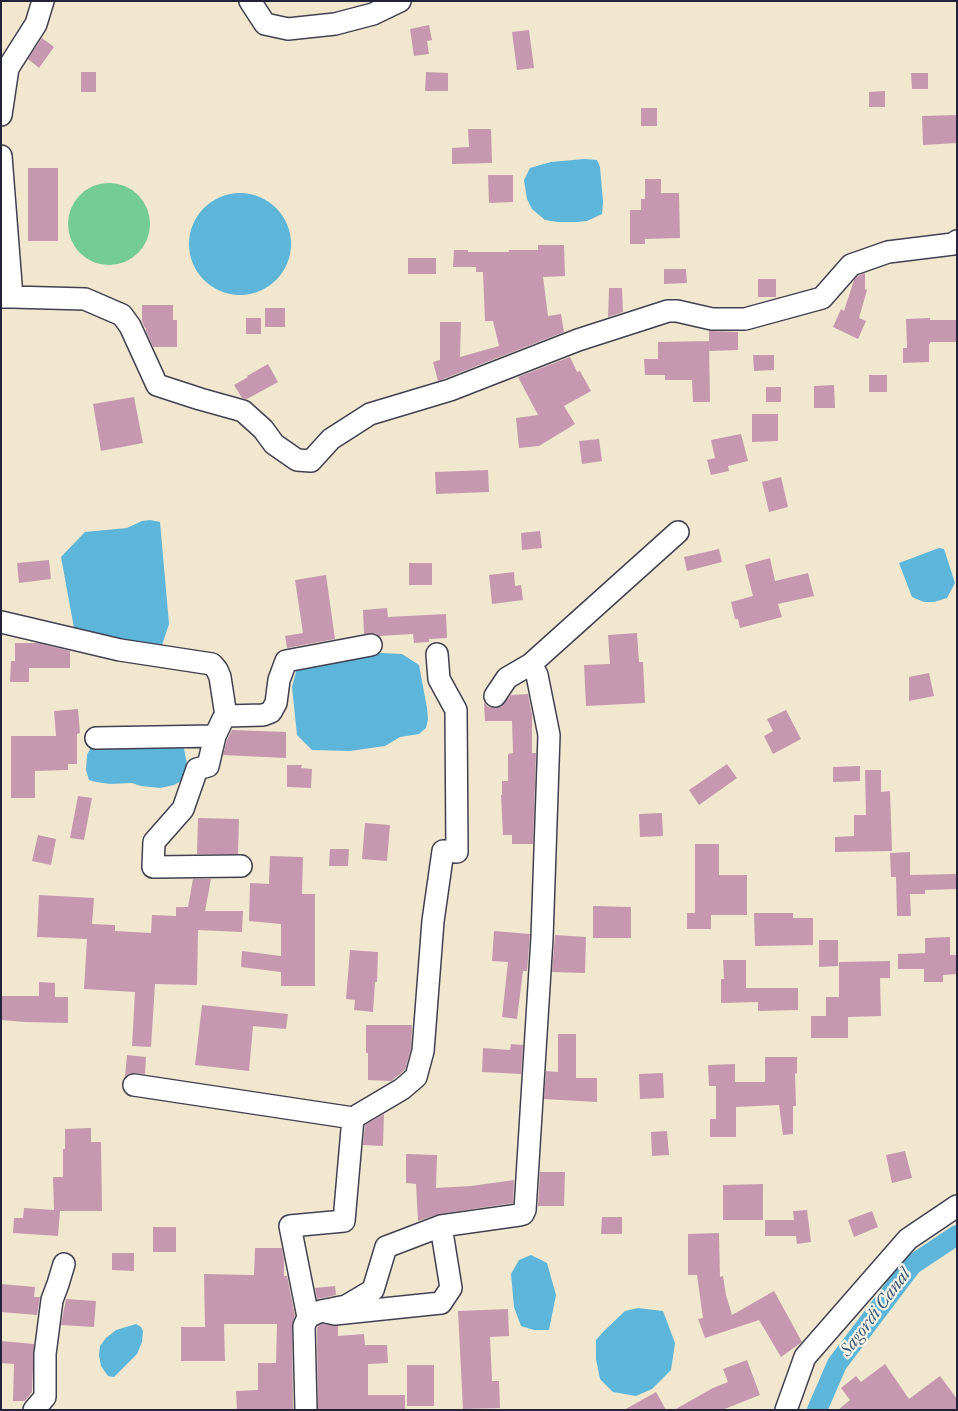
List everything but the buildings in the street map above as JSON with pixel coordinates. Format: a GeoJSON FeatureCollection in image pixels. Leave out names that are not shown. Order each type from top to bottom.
{"type":"FeatureCollection","features":[{"type":"Feature","properties":{"kind":"street"},"geometry":{"type":"LineString","coordinates":[[1,115],[8,68],[36,24],[43,1]]}},
{"type":"Feature","properties":{"kind":"street"},"geometry":{"type":"LineString","coordinates":[[250,1],[265,24],[288,29],[335,24],[373,14],[400,1]]}},
{"type":"Feature","properties":{"kind":"street"},"geometry":{"type":"LineString","coordinates":[[1,156],[7,297],[85,299],[122,316],[130,326],[157,385],[200,400],[243,411],[263,429],[274,444],[296,460],[311,461],[331,439],[370,414],[450,390],[578,340],[668,311],[678,311],[712,319],[745,319],[822,298],[851,265],[888,252],[957,242]]}},
{"type":"Feature","properties":{"kind":"street"},"geometry":{"type":"LineString","coordinates":[[495,696],[507,678],[531,664],[678,532]]}},
{"type":"Feature","properties":{"kind":"street"},"geometry":{"type":"LineString","coordinates":[[1,622],[120,650],[212,664],[220,676],[226,716],[216,736],[208,766],[197,769],[183,809],[154,842],[153,867],[241,866]]}},
{"type":"Feature","properties":{"kind":"street"},"geometry":{"type":"LineString","coordinates":[[226,716],[263,715],[271,712],[276,703],[279,680],[286,661],[371,645]]}},
{"type":"Feature","properties":{"kind":"street"},"geometry":{"type":"LineString","coordinates":[[134,1085],[353,1118],[402,1089],[416,1077],[423,1051],[433,921],[443,851],[458,852],[456,710],[439,679],[437,654]]}},
{"type":"Feature","properties":{"kind":"street"},"geometry":{"type":"LineString","coordinates":[[306,1410],[304,1326],[315,1314],[346,1306],[373,1290],[386,1247],[442,1226],[524,1214],[542,938],[549,735],[537,675],[531,664]]}},
{"type":"Feature","properties":{"kind":"street"},"geometry":{"type":"LineString","coordinates":[[96,738],[216,736]]}},
{"type":"Feature","properties":{"kind":"street"},"geometry":{"type":"LineString","coordinates":[[315,1314],[290,1226],[344,1221],[353,1118]]}},
{"type":"Feature","properties":{"kind":"street"},"geometry":{"type":"LineString","coordinates":[[786,1410],[805,1357],[908,1238],[957,1206]]}},
{"type":"Feature","properties":{"kind":"street"},"geometry":{"type":"LineString","coordinates":[[315,1314],[335,1314],[441,1303],[451,1288],[442,1226]]}},
{"type":"Feature","properties":{"kind":"street"},"geometry":{"type":"LineString","coordinates":[[34,1410],[45,1397],[45,1354],[52,1300],[64,1264]]}},
{"type":"Feature","properties":{"kind":"green space"},"geometry":{"type":"Polygon","coordinates":[[[109,183],[125,186],[138,195],[147,208],[150,224],[147,240],[138,253],[125,262],[109,265],[93,262],[80,253],[71,240],[68,224],[71,208],[80,195],[93,186],[109,183]]]}},
{"type":"Feature","properties":{"kind":"water"},"geometry":{"type":"Polygon","coordinates":[[[584,159],[597,160],[600,167],[603,202],[602,214],[587,221],[558,222],[545,220],[532,209],[527,199],[524,180],[530,168],[551,162],[584,159]]]}},
{"type":"Feature","properties":{"kind":"water"},"geometry":{"type":"Polygon","coordinates":[[[240,193],[260,197],[276,208],[287,224],[291,244],[287,264],[276,280],[260,291],[240,295],[220,291],[204,280],[193,264],[189,244],[193,224],[204,208],[220,197],[240,193]]]}},
{"type":"Feature","properties":{"kind":"water"},"geometry":{"type":"Polygon","coordinates":[[[142,521],[160,522],[169,624],[161,648],[118,641],[74,628],[61,557],[85,532],[127,528],[142,521]]]}},
{"type":"Feature","properties":{"kind":"water"},"geometry":{"type":"Polygon","coordinates":[[[939,548],[944,549],[955,583],[947,598],[934,602],[924,602],[912,597],[899,563],[939,548]]]}},
{"type":"Feature","properties":{"kind":"water"},"geometry":{"type":"Polygon","coordinates":[[[381,653],[402,654],[419,665],[427,708],[428,719],[426,728],[419,734],[400,737],[385,746],[350,751],[312,750],[297,735],[292,687],[298,664],[381,653]]]}},
{"type":"Feature","properties":{"kind":"water"},"geometry":{"type":"Polygon","coordinates":[[[181,743],[188,769],[185,779],[174,785],[160,788],[132,783],[110,784],[89,780],[86,770],[87,755],[91,747],[181,743]]]}},
{"type":"Feature","properties":{"kind":"water"},"geometry":{"type":"Polygon","coordinates":[[[531,1255],[547,1263],[556,1295],[549,1330],[534,1330],[521,1326],[514,1307],[511,1274],[519,1260],[531,1255]]]}},
{"type":"Feature","properties":{"kind":"water"},"geometry":{"type":"Polygon","coordinates":[[[638,1308],[663,1311],[675,1343],[671,1370],[652,1389],[636,1396],[613,1392],[600,1379],[596,1359],[596,1340],[625,1311],[638,1308]]]}},
{"type":"Feature","properties":{"kind":"water"},"geometry":{"type":"Polygon","coordinates":[[[136,1324],[143,1331],[142,1342],[137,1354],[114,1377],[108,1376],[101,1366],[100,1346],[116,1330],[136,1324]]]}},
{"type":"Feature","properties":{"kind":"waterway","name":"Sagordi Canal"},"geometry":{"type":"LineString","coordinates":[[817,1410],[837,1364],[912,1265],[957,1235]]}}]}
